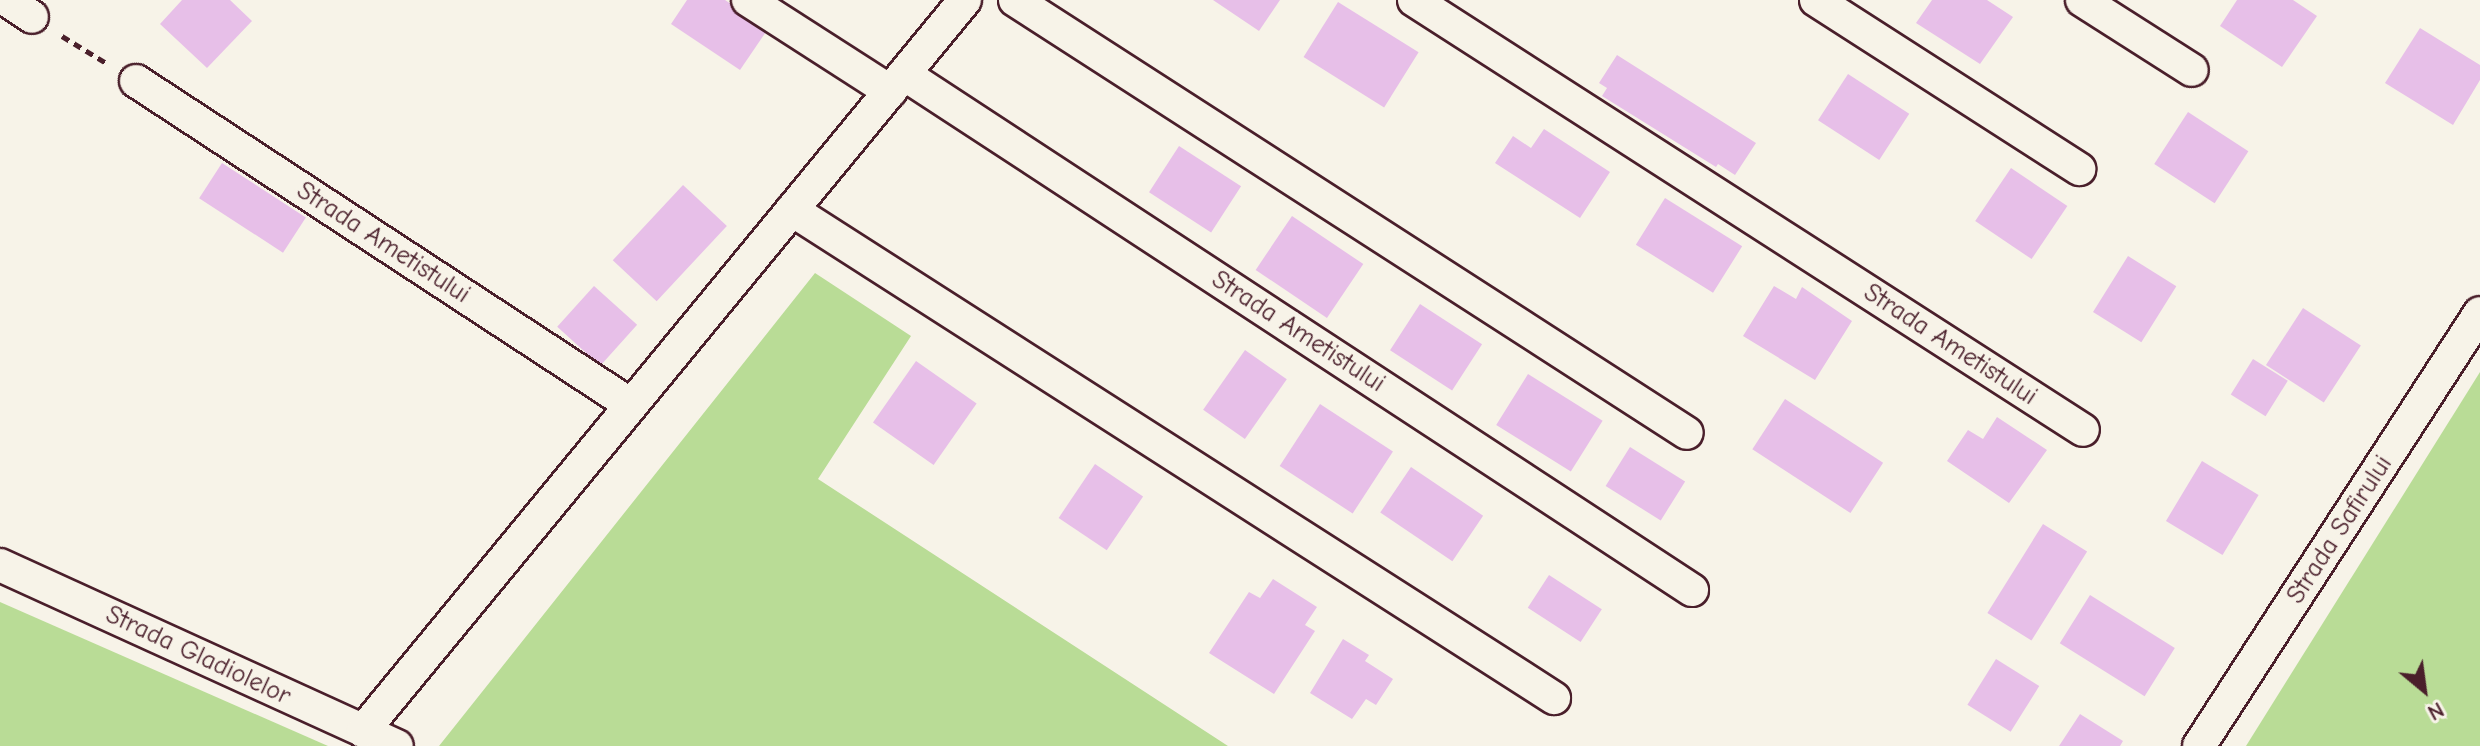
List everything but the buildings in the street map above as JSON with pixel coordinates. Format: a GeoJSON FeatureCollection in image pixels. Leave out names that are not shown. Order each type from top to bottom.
{"type":"FeatureCollection","features":[{"type":"Feature","properties":{"kind":"street","name":"Strada Ametistului"},"geometry":{"type":"LineString","coordinates":[[748,0],[897,82],[1692,590]]}},
{"type":"Feature","properties":{"kind":"street"},"geometry":{"type":"LineString","coordinates":[[363,731],[965,0]]}},
{"type":"Feature","properties":{"kind":"street"},"geometry":{"type":"LineString","coordinates":[[1015,0],[1687,433]]}},
{"type":"Feature","properties":{"kind":"street","name":"Strada Ametistului"},"geometry":{"type":"LineString","coordinates":[[1414,0],[2083,430]]}},
{"type":"Feature","properties":{"kind":"street"},"geometry":{"type":"LineString","coordinates":[[1816,0],[2079,169]]}},
{"type":"Feature","properties":{"kind":"street"},"geometry":{"type":"LineString","coordinates":[[2082,0],[2192,70]]}},
{"type":"Feature","properties":{"kind":"street","name":"Strada Ametistului"},"geometry":{"type":"LineString","coordinates":[[136,81],[631,405]]}},
{"type":"Feature","properties":{"kind":"street"},"geometry":{"type":"LineString","coordinates":[[792,210],[1554,698]]}},
{"type":"Feature","properties":{"kind":"street","name":"Strada Safirului"},"geometry":{"type":"LineString","coordinates":[[2199,746],[2480,313]]}},
{"type":"Feature","properties":{"kind":"street","name":"Strada Gladiolelor"},"geometry":{"type":"LineString","coordinates":[[0,565],[397,746]]}},
{"type":"Feature","properties":{"kind":"path"},"geometry":{"type":"LineString","coordinates":[[19,8],[136,81]]}},
{"type":"Feature","properties":{"kind":"green space"},"geometry":{"type":"Polygon","coordinates":[[[815,273],[911,336],[818,479],[1228,746],[439,746],[815,273]]]}},
{"type":"Feature","properties":{"kind":"green space"},"geometry":{"type":"Polygon","coordinates":[[[2480,372],[2480,746],[2246,746],[2480,372]]]}},
{"type":"Feature","properties":{"kind":"green space"},"geometry":{"type":"Polygon","coordinates":[[[0,602],[328,746],[0,746],[0,602]]]}}]}
